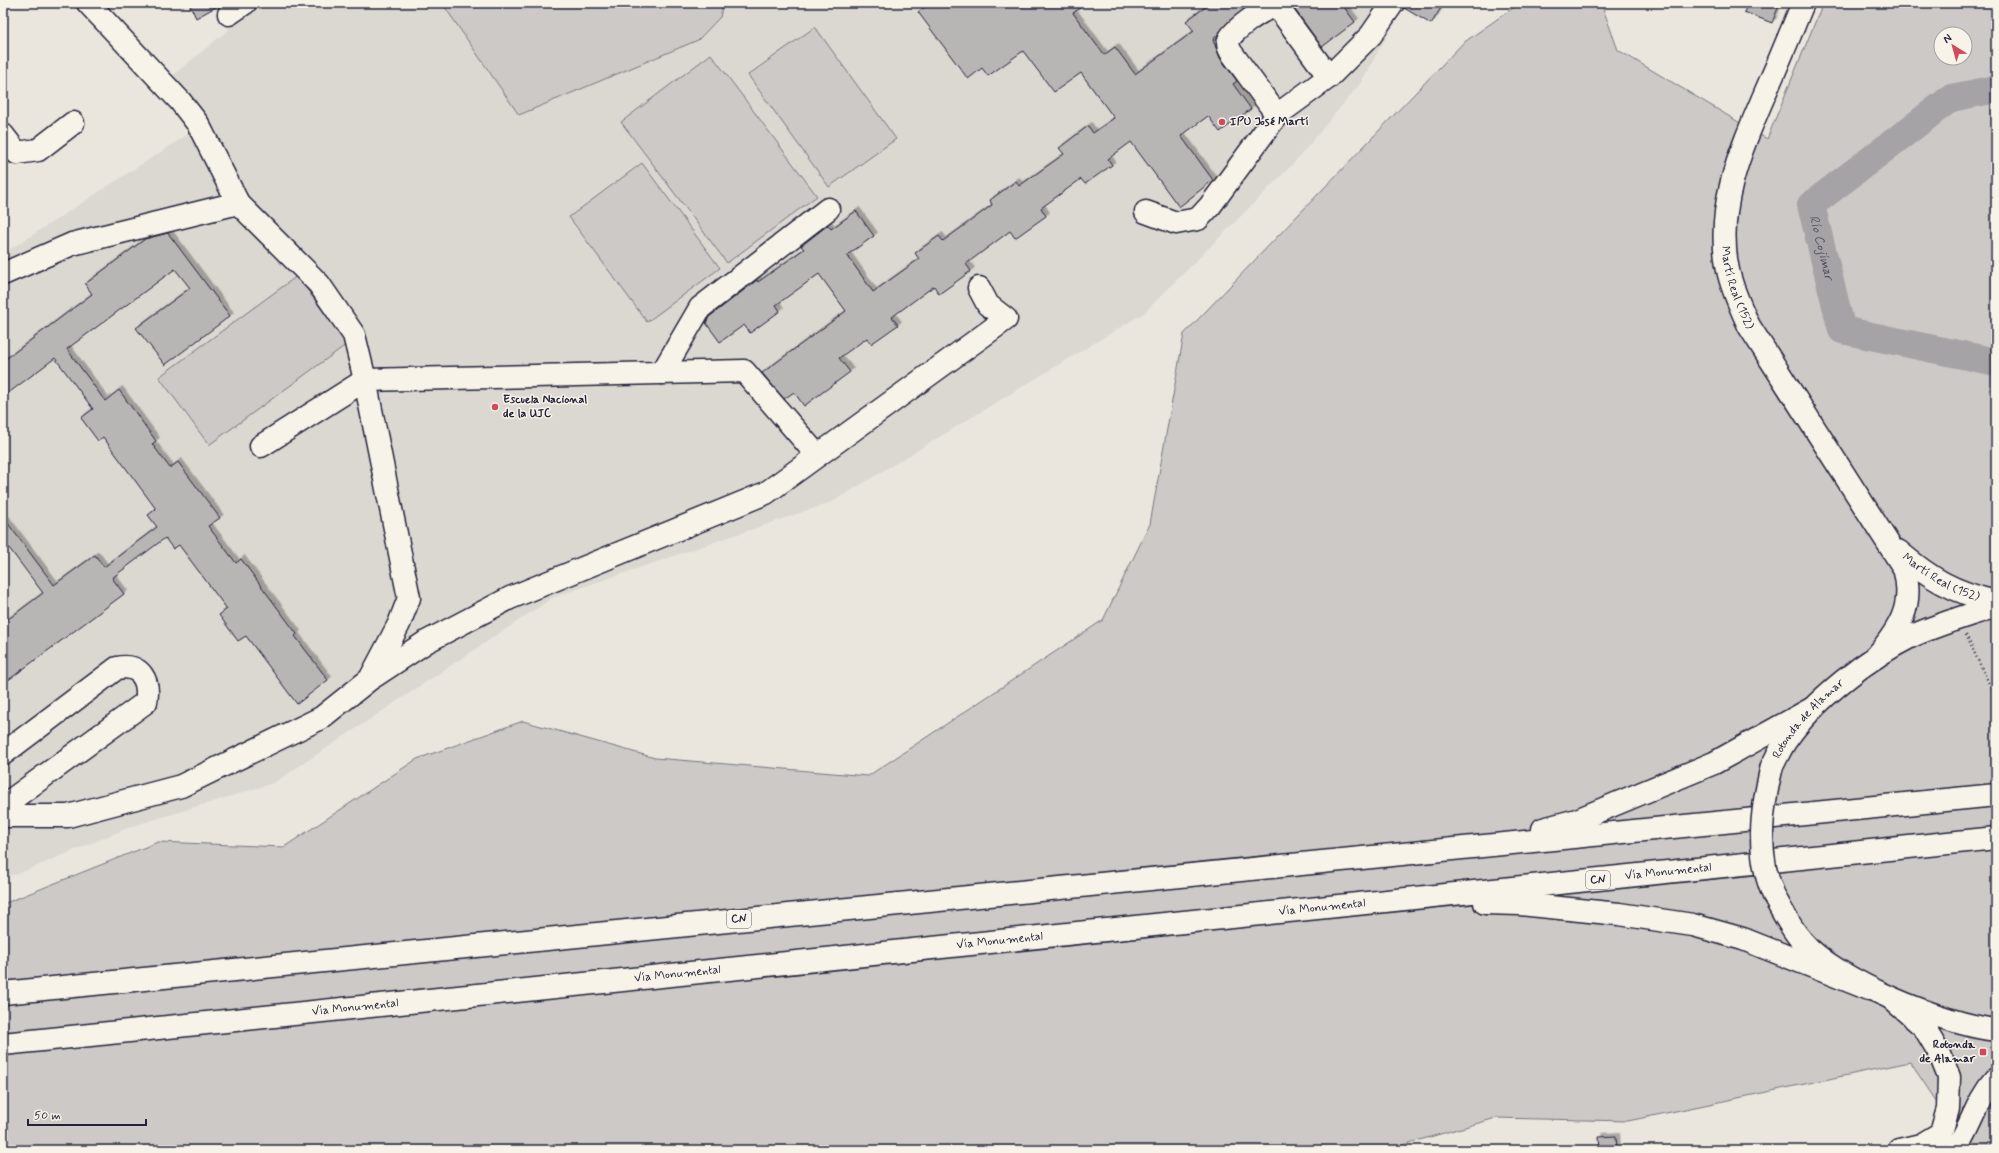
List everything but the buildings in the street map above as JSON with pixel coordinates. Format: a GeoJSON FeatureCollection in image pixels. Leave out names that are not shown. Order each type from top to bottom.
{"type":"FeatureCollection","features":[{"type":"Feature","properties":{"kind":"main road"},"geometry":{"type":"LineString","coordinates":[[88,3],[180,101],[198,124],[238,203],[319,284],[354,335],[365,380],[409,598],[399,624],[370,679]]}},
{"type":"Feature","properties":{"kind":"main road"},"geometry":{"type":"LineString","coordinates":[[1146,212],[1176,223],[1198,219],[1210,206],[1277,115],[1329,77],[1371,35],[1393,3]]}},
{"type":"Feature","properties":{"kind":"main road","name":"Martí Real (152)"},"geometry":{"type":"LineString","coordinates":[[1803,3],[1741,152],[1729,191],[1724,226],[1728,269],[1736,300],[1749,326],[1904,568],[1908,582],[1907,600],[1896,633],[1876,656]]}},
{"type":"Feature","properties":{"kind":"main road"},"geometry":{"type":"LineString","coordinates":[[1277,115],[1231,52],[1228,45],[1229,39],[1233,33],[1250,20],[1270,8],[1277,9],[1329,77]]}},
{"type":"Feature","properties":{"kind":"main road"},"geometry":{"type":"LineString","coordinates":[[3,135],[16,153],[38,150],[73,122]]}},
{"type":"Feature","properties":{"kind":"main road"},"geometry":{"type":"LineString","coordinates":[[3,274],[72,244],[238,203]]}},
{"type":"Feature","properties":{"kind":"main road"},"geometry":{"type":"LineString","coordinates":[[662,373],[700,308],[828,209]]}},
{"type":"Feature","properties":{"kind":"main road"},"geometry":{"type":"LineString","coordinates":[[3,816],[68,816],[180,786],[321,718],[370,679],[426,642],[510,598],[766,493],[1006,319],[988,305],[979,288]]}},
{"type":"Feature","properties":{"kind":"main road"},"geometry":{"type":"LineString","coordinates":[[261,446],[365,380],[744,371],[817,455]]}},
{"type":"Feature","properties":{"kind":"main road","name":"Martí Real (152)"},"geometry":{"type":"LineString","coordinates":[[1890,544],[1926,574],[1951,588],[1976,598],[1996,602]]}},
{"type":"Feature","properties":{"kind":"main road","name":"Rotonda de Alamar"},"geometry":{"type":"LineString","coordinates":[[1996,606],[1910,637],[1876,656],[1813,708],[1786,739],[1772,766],[1765,795],[1762,851],[1766,875],[1776,900],[1798,936],[1824,962],[1878,992],[1940,1017],[1996,1030]]}},
{"type":"Feature","properties":{"kind":"main road"},"geometry":{"type":"LineString","coordinates":[[3,754],[117,668],[128,666],[138,670],[147,682],[148,692],[146,702],[3,806]]}},
{"type":"Feature","properties":{"kind":"main road"},"geometry":{"type":"LineString","coordinates":[[1476,846],[1577,820],[1642,794],[1714,763],[1813,708]]}},
{"type":"Feature","properties":{"kind":"main road","name":"CN"},"geometry":{"type":"LineString","coordinates":[[5,992],[1996,795]]}},
{"type":"Feature","properties":{"kind":"main road","name":"Vía Monumental"},"geometry":{"type":"LineString","coordinates":[[3,1044],[1410,900],[1996,838]]}},
{"type":"Feature","properties":{"kind":"main road"},"geometry":{"type":"LineString","coordinates":[[1410,900],[1520,904],[1619,914],[1693,925],[1743,939],[1878,992],[1924,1028],[1939,1052],[1949,1077],[1948,1109],[1941,1133],[1921,1145],[1899,1150]]}},
{"type":"Feature","properties":{"kind":"main road"},"geometry":{"type":"LineString","coordinates":[[1955,1150],[1963,1140],[1984,1092],[1996,1078]]}},
{"type":"Feature","properties":{"kind":"path"},"geometry":{"type":"LineString","coordinates":[[1958,619],[1996,698]]}},
{"type":"Feature","properties":{"kind":"shaded area","name":"Escuela Nacional de la UJC"},"geometry":{"type":"Polygon","coordinates":[[[254,3],[1390,3],[1397,18],[1360,84],[1294,163],[1144,313],[832,502],[554,597],[274,783],[130,827],[18,874],[3,877],[3,254],[190,133],[167,80],[227,31],[254,3]]]}},
{"type":"Feature","properties":{"kind":"shaded area"},"geometry":{"type":"Polygon","coordinates":[[[442,3],[723,3],[720,17],[698,40],[519,115],[442,3]]]}},
{"type":"Feature","properties":{"kind":"shaded area"},"geometry":{"type":"Polygon","coordinates":[[[1520,3],[1601,3],[1618,50],[1767,139],[1823,3],[1996,3],[1996,1150],[1969,1150],[1910,1062],[1628,1121],[1496,1118],[1385,1150],[3,1150],[3,904],[158,842],[284,847],[417,759],[523,721],[655,758],[868,776],[1103,620],[1150,524],[1184,334],[1463,43],[1520,3]]]}},
{"type":"Feature","properties":{"kind":"shaded area"},"geometry":{"type":"Polygon","coordinates":[[[815,27],[896,139],[829,187],[748,75],[815,27]]]}},
{"type":"Feature","properties":{"kind":"shaded area"},"geometry":{"type":"Polygon","coordinates":[[[711,54],[817,196],[727,263],[621,122],[711,54]]]}},
{"type":"Feature","properties":{"kind":"shaded area"},"geometry":{"type":"Polygon","coordinates":[[[642,163],[720,268],[647,322],[569,217],[642,163]]]}},
{"type":"Feature","properties":{"kind":"shaded area"},"geometry":{"type":"Polygon","coordinates":[[[297,276],[347,344],[209,445],[159,377],[297,276]]]}},
{"type":"Feature","properties":{"kind":"waterway","name":"Río Cojímar"},"geometry":{"type":"LineString","coordinates":[[1996,89],[1951,98],[1811,205],[1842,330],[1996,362]]}},
{"type":"Feature","properties":{"kind":"place","name":"IPU José Martí"},"geometry":{"type":"Point","coordinates":[1222,122]}},
{"type":"Feature","properties":{"kind":"place","name":"Escuela Nacional de la UJC"},"geometry":{"type":"Point","coordinates":[495,407]}},
{"type":"Feature","properties":{"kind":"place","name":"Rotonda de Alamar"},"geometry":{"type":"Point","coordinates":[1983,1052]}}]}
